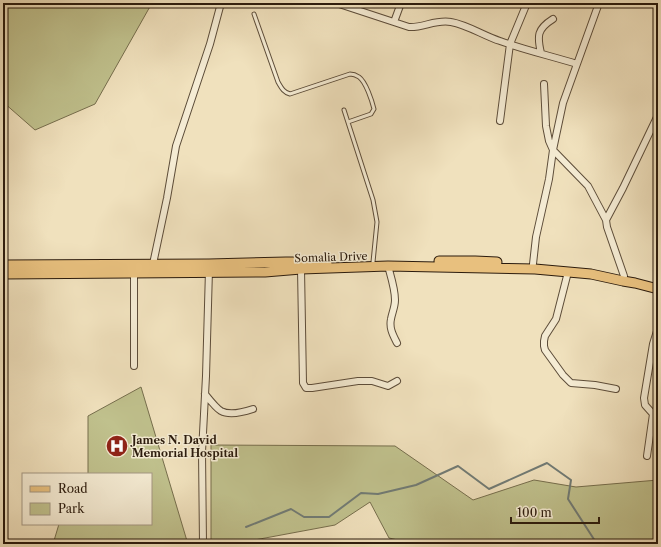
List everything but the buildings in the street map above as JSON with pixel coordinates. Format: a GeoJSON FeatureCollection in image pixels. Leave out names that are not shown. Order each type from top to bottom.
{"type":"FeatureCollection","features":[{"type":"Feature","properties":{"kind":"main road","name":"Somalia Drive"},"geometry":{"type":"LineString","coordinates":[[3,274],[134,273],[286,262],[474,261],[533,264],[584,270],[658,285]]}},
{"type":"Feature","properties":{"kind":"main road","name":"Somalia Drive"},"geometry":{"type":"LineString","coordinates":[[3,265],[153,264],[265,272],[301,269],[388,266],[535,269],[624,278],[635,283],[658,289]]}},
{"type":"Feature","properties":{"kind":"street"},"geometry":{"type":"LineString","coordinates":[[153,264],[176,146],[210,44],[221,3]]}},
{"type":"Feature","properties":{"kind":"street"},"geometry":{"type":"LineString","coordinates":[[336,3],[409,27],[436,22],[460,24],[486,36],[577,64]]}},
{"type":"Feature","properties":{"kind":"street"},"geometry":{"type":"LineString","coordinates":[[394,22],[401,3]]}},
{"type":"Feature","properties":{"kind":"street"},"geometry":{"type":"LineString","coordinates":[[500,121],[510,44],[527,3]]}},
{"type":"Feature","properties":{"kind":"street"},"geometry":{"type":"LineString","coordinates":[[533,264],[536,237],[549,179],[553,150],[563,103],[599,3]]}},
{"type":"Feature","properties":{"kind":"street"},"geometry":{"type":"LineString","coordinates":[[541,53],[539,44],[540,30],[545,24],[553,19]]}},
{"type":"Feature","properties":{"kind":"street"},"geometry":{"type":"LineString","coordinates":[[544,84],[546,126],[549,141],[553,150],[588,186],[606,220],[624,278]]}},
{"type":"Feature","properties":{"kind":"street"},"geometry":{"type":"LineString","coordinates":[[606,220],[658,115]]}},
{"type":"Feature","properties":{"kind":"street"},"geometry":{"type":"LineString","coordinates":[[388,266],[395,300],[391,326],[397,343]]}},
{"type":"Feature","properties":{"kind":"street"},"geometry":{"type":"LineString","coordinates":[[203,544],[202,452],[209,268]]}},
{"type":"Feature","properties":{"kind":"street"},"geometry":{"type":"LineString","coordinates":[[301,269],[303,383],[306,388],[358,381],[372,381],[388,386],[397,381]]}},
{"type":"Feature","properties":{"kind":"street"},"geometry":{"type":"LineString","coordinates":[[568,272],[556,319],[546,336],[544,346],[563,375],[572,383],[616,389]]}},
{"type":"Feature","properties":{"kind":"street"},"geometry":{"type":"LineString","coordinates":[[134,273],[134,366]]}},
{"type":"Feature","properties":{"kind":"street"},"geometry":{"type":"LineString","coordinates":[[647,456],[656,415],[645,405],[644,398],[652,344],[658,328]]}},
{"type":"Feature","properties":{"kind":"street"},"geometry":{"type":"LineString","coordinates":[[205,394],[220,410],[225,412],[235,413],[253,409]]}},
{"type":"Feature","properties":{"kind":"lane"},"geometry":{"type":"LineString","coordinates":[[254,14],[278,82],[283,91],[286,93],[290,94],[350,74],[355,74],[361,77],[364,81],[374,109],[371,114],[348,122]]}},
{"type":"Feature","properties":{"kind":"lane"},"geometry":{"type":"LineString","coordinates":[[344,110],[373,200],[376,214],[373,262]]}},
{"type":"Feature","properties":{"kind":"green space"},"geometry":{"type":"Polygon","coordinates":[[[3,3],[152,3],[95,104],[35,130],[3,102],[3,3]]]}},
{"type":"Feature","properties":{"kind":"green space"},"geometry":{"type":"Polygon","coordinates":[[[141,387],[187,541],[185,544],[53,544],[59,525],[152,525],[152,473],[88,473],[88,416],[141,387]]]}},
{"type":"Feature","properties":{"kind":"green space"},"geometry":{"type":"Polygon","coordinates":[[[211,445],[395,446],[473,500],[534,480],[576,487],[658,480],[658,544],[415,544],[389,538],[370,502],[335,525],[233,544],[211,544],[211,445]]]}},
{"type":"Feature","properties":{"kind":"waterway"},"geometry":{"type":"LineString","coordinates":[[246,527],[291,509],[304,517],[329,517],[361,493],[378,494],[416,485],[458,466],[489,489],[547,463],[571,480],[568,499],[597,544]]}},
{"type":"Feature","properties":{"kind":"place","name":"James N. David Memorial Hospital"},"geometry":{"type":"Point","coordinates":[117,446]}}]}
